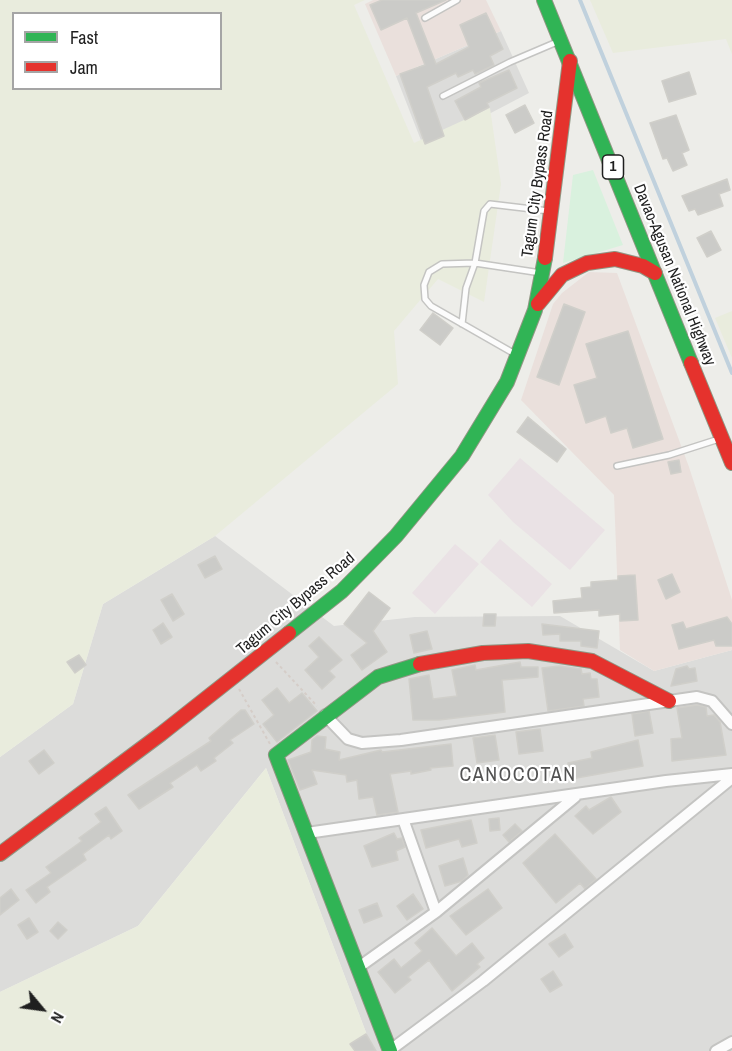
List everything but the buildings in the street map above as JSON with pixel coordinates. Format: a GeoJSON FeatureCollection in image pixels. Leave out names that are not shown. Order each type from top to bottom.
{"type":"FeatureCollection","features":[{"type":"Feature","properties":{"kind":"main road","name":"Davao-Agusan National Highway"},"geometry":{"type":"LineString","coordinates":[[544,0],[732,462]]}},
{"type":"Feature","properties":{"kind":"main road","name":"Tagum City Bypass Road"},"geometry":{"type":"LineString","coordinates":[[0,854],[267,653],[342,591],[414,516],[478,433],[519,357],[535,310],[552,212],[570,61]]}},
{"type":"Feature","properties":{"kind":"main road","name":"Tagum City Bypass Road"},"geometry":{"type":"LineString","coordinates":[[535,310],[551,285],[574,268],[587,262],[615,259],[643,266],[655,273]]}},
{"type":"Feature","properties":{"kind":"main road"},"geometry":{"type":"LineString","coordinates":[[389,1051],[359,967],[276,754],[357,690],[391,670],[483,653],[516,650],[592,661],[606,666],[669,701]]}},
{"type":"Feature","properties":{"kind":"street"},"geometry":{"type":"LineString","coordinates":[[325,715],[348,739],[371,743],[697,697],[712,701],[732,724]]}},
{"type":"Feature","properties":{"kind":"street"},"geometry":{"type":"LineString","coordinates":[[307,833],[677,780],[732,776]]}},
{"type":"Feature","properties":{"kind":"street"},"geometry":{"type":"LineString","coordinates":[[389,1051],[483,981],[732,776]]}},
{"type":"Feature","properties":{"kind":"street"},"geometry":{"type":"LineString","coordinates":[[359,967],[436,912],[576,796]]}},
{"type":"Feature","properties":{"kind":"street"},"geometry":{"type":"LineString","coordinates":[[403,819],[436,912]]}},
{"type":"Feature","properties":{"kind":"street"},"geometry":{"type":"LineString","coordinates":[[716,1051],[732,1042]]}},
{"type":"Feature","properties":{"kind":"lane"},"geometry":{"type":"LineString","coordinates":[[425,18],[457,0]]}},
{"type":"Feature","properties":{"kind":"lane"},"geometry":{"type":"LineString","coordinates":[[443,96],[510,62],[561,40]]}},
{"type":"Feature","properties":{"kind":"lane"},"geometry":{"type":"LineString","coordinates":[[462,324],[466,288],[475,263],[484,211],[490,204],[552,212]]}},
{"type":"Feature","properties":{"kind":"lane"},"geometry":{"type":"LineString","coordinates":[[519,357],[431,306],[425,299],[424,285],[429,272],[442,264],[475,263],[541,273]]}},
{"type":"Feature","properties":{"kind":"lane"},"geometry":{"type":"LineString","coordinates":[[616,466],[669,455],[722,438]]}},
{"type":"Feature","properties":{"kind":"path"},"geometry":{"type":"LineString","coordinates":[[267,653],[325,715]]}},
{"type":"Feature","properties":{"kind":"path"},"geometry":{"type":"LineString","coordinates":[[234,678],[276,754]]}},
{"type":"Feature","properties":{"kind":"shaded area"},"geometry":{"type":"Polygon","coordinates":[[[0,0],[365,0],[354,5],[414,143],[490,108],[501,184],[484,302],[438,279],[394,331],[398,384],[215,536],[103,604],[73,704],[0,757],[0,0]]]}},
{"type":"Feature","properties":{"kind":"shaded area"},"geometry":{"type":"Polygon","coordinates":[[[373,0],[486,0],[501,31],[396,76],[365,4],[373,0]]]}},
{"type":"Feature","properties":{"kind":"shaded area"},"geometry":{"type":"Polygon","coordinates":[[[590,0],[732,0],[732,54],[726,39],[613,53],[590,0]]]}},
{"type":"Feature","properties":{"kind":"shaded area"},"geometry":{"type":"Polygon","coordinates":[[[501,31],[529,93],[424,148],[396,76],[501,31]]]}},
{"type":"Feature","properties":{"kind":"shaded area"},"geometry":{"type":"Polygon","coordinates":[[[589,272],[617,273],[689,467],[732,600],[732,650],[654,671],[620,650],[614,495],[521,400],[553,304],[562,293],[589,272]]]}},
{"type":"Feature","properties":{"kind":"shaded area"},"geometry":{"type":"Polygon","coordinates":[[[732,311],[732,358],[715,318],[732,311]]]}},
{"type":"Feature","properties":{"kind":"shaded area"},"geometry":{"type":"Polygon","coordinates":[[[520,458],[605,530],[570,570],[513,522],[488,495],[520,458]]]}},
{"type":"Feature","properties":{"kind":"shaded area"},"geometry":{"type":"Polygon","coordinates":[[[215,536],[334,626],[415,617],[560,616],[654,671],[732,650],[732,1051],[373,1051],[266,768],[138,926],[0,992],[0,757],[73,704],[103,604],[215,536]]]}},
{"type":"Feature","properties":{"kind":"shaded area"},"geometry":{"type":"Polygon","coordinates":[[[500,539],[552,584],[532,607],[480,562],[500,539]]]}},
{"type":"Feature","properties":{"kind":"shaded area"},"geometry":{"type":"Polygon","coordinates":[[[455,544],[479,564],[435,614],[412,593],[455,544]]]}},
{"type":"Feature","properties":{"kind":"shaded area"},"geometry":{"type":"Polygon","coordinates":[[[266,768],[373,1051],[0,1051],[0,992],[138,926],[266,768]]]}},
{"type":"Feature","properties":{"kind":"green space"},"geometry":{"type":"Polygon","coordinates":[[[593,170],[623,245],[563,263],[573,175],[593,170]]]}},
{"type":"Feature","properties":{"kind":"waterway"},"geometry":{"type":"LineString","coordinates":[[580,0],[732,373]]}},
{"type":"Feature","properties":{"kind":"traffic: fast"},"geometry":{"type":"LineString","coordinates":[[544,0],[691,363]]}},
{"type":"Feature","properties":{"kind":"traffic: fast"},"geometry":{"type":"LineString","coordinates":[[289,633],[342,591],[396,536],[462,456],[507,382],[535,310],[545,258]]}},
{"type":"Feature","properties":{"kind":"traffic: fast"},"geometry":{"type":"LineString","coordinates":[[390,1051],[276,755],[378,677],[420,664]]}},
{"type":"Feature","properties":{"kind":"traffic: jam"},"geometry":{"type":"LineString","coordinates":[[545,258],[570,61]]}},
{"type":"Feature","properties":{"kind":"traffic: jam"},"geometry":{"type":"LineString","coordinates":[[538,304],[562,275],[587,263],[615,259],[643,266],[655,273]]}},
{"type":"Feature","properties":{"kind":"traffic: jam"},"geometry":{"type":"LineString","coordinates":[[691,363],[732,463]]}},
{"type":"Feature","properties":{"kind":"traffic: jam"},"geometry":{"type":"LineString","coordinates":[[0,854],[161,734],[289,633]]}},
{"type":"Feature","properties":{"kind":"traffic: jam"},"geometry":{"type":"LineString","coordinates":[[420,664],[483,653],[528,651],[592,661],[669,701]]}},
{"type":"Feature","properties":{"kind":"district","name":"CANOCOTAN"},"geometry":{"type":"Point","coordinates":[518,776]}}]}
